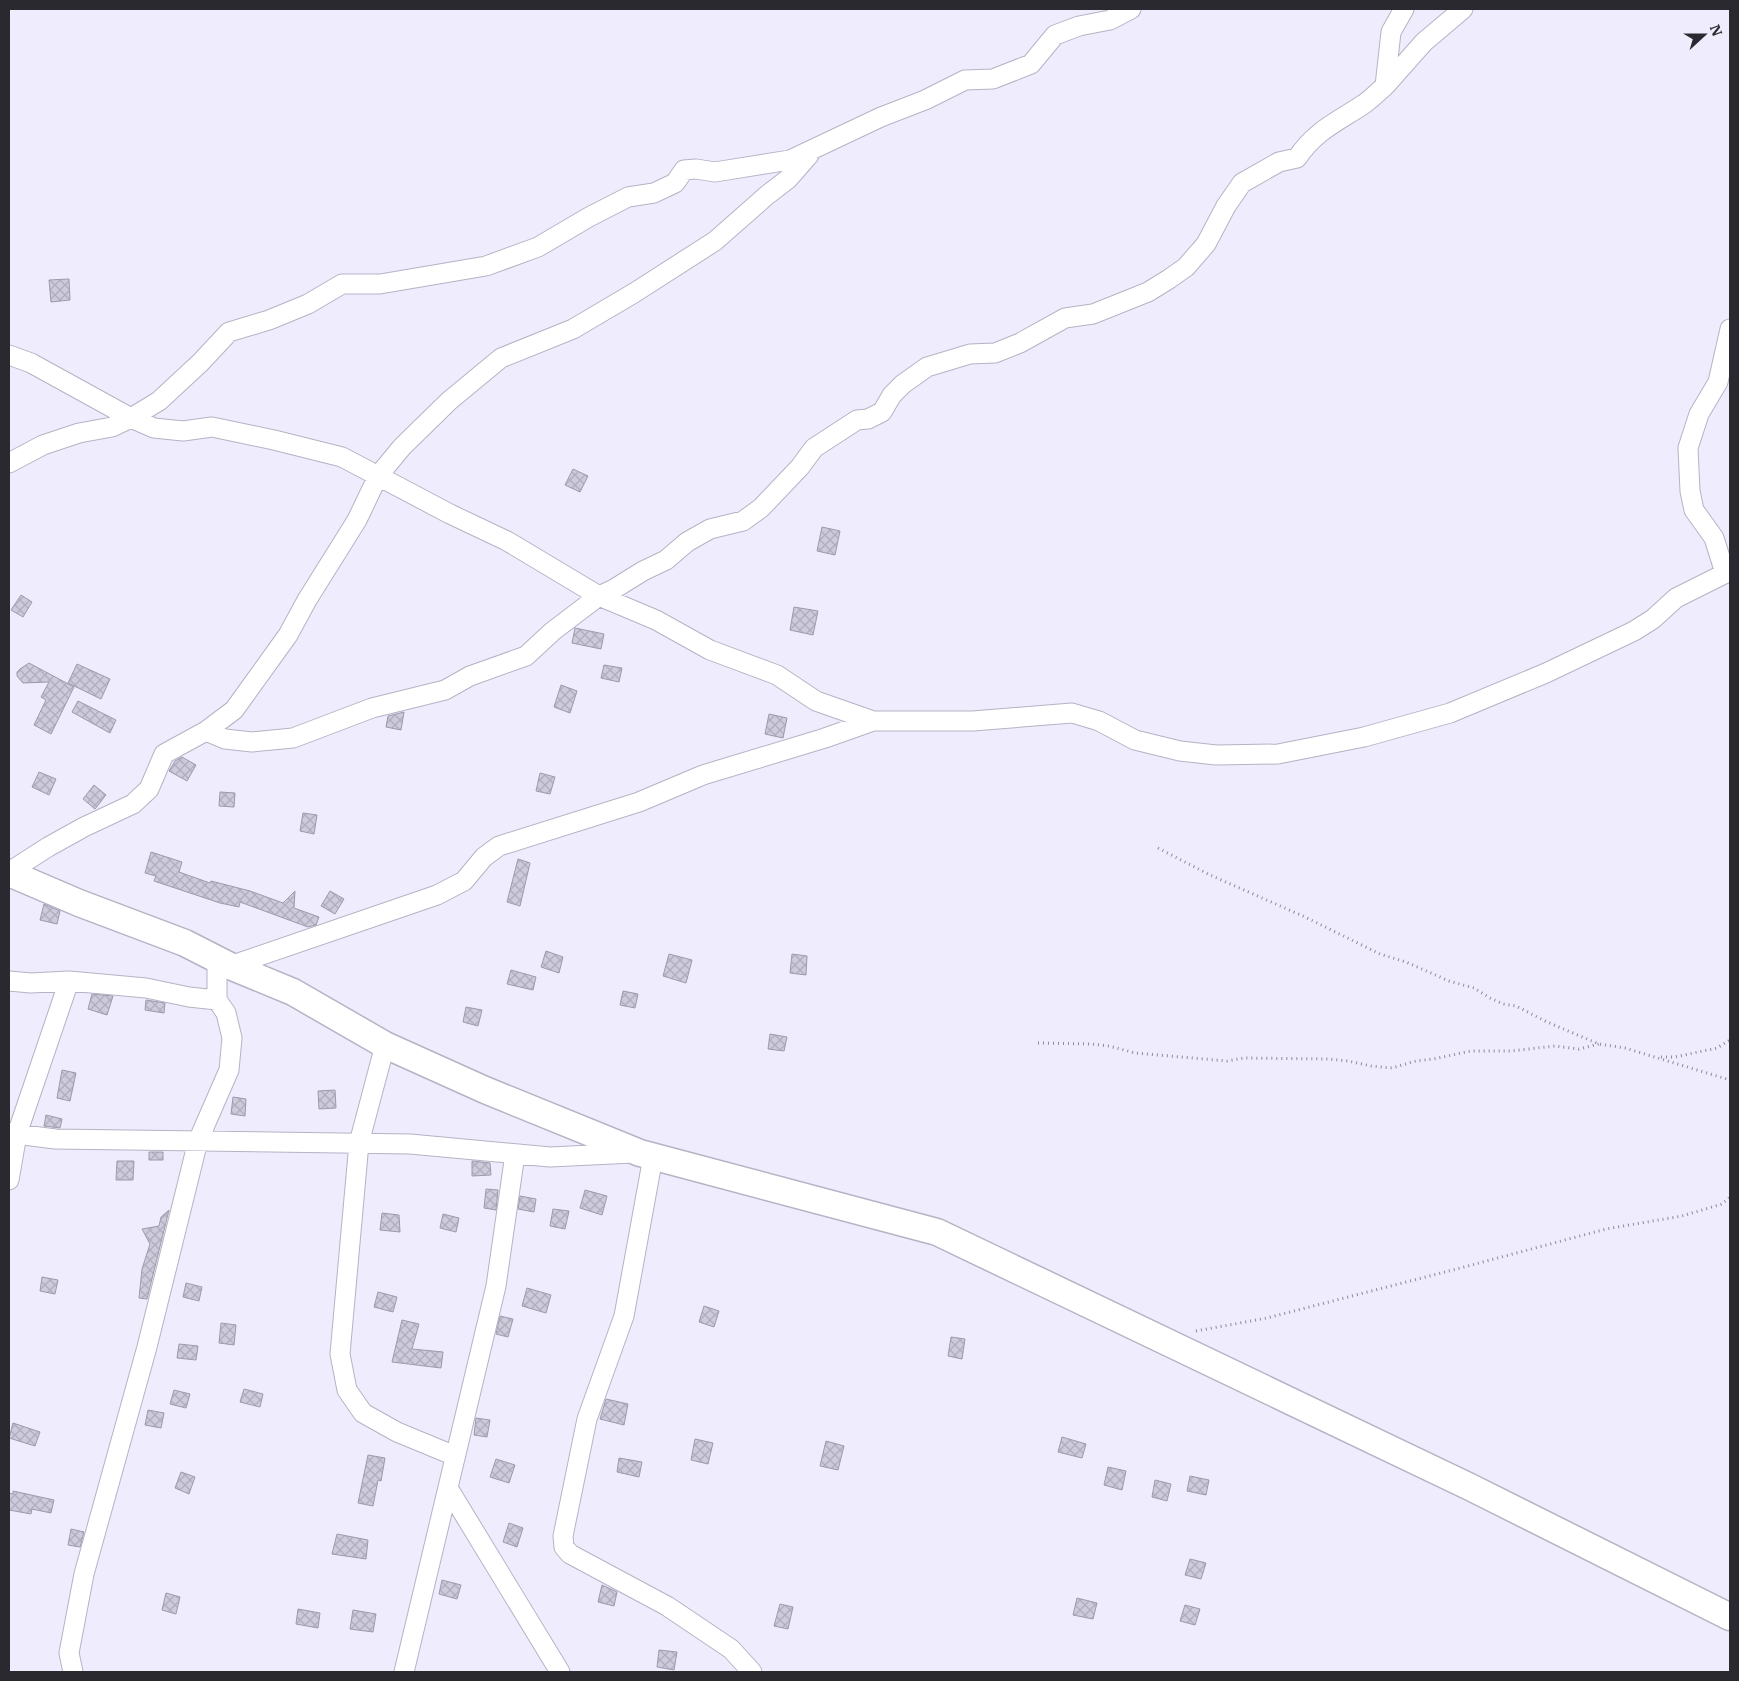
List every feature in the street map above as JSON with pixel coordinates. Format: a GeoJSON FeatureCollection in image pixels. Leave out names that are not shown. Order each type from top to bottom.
{"type":"FeatureCollection","features":[{"type":"Feature","properties":{"kind":"street"},"geometry":{"type":"LineString","coordinates":[[9,463],[43,445],[79,433],[112,427],[132,418],[159,401],[200,363],[229,332],[269,320],[308,304],[342,284],[380,284],[486,266],[538,247],[628,197],[654,193],[675,183],[684,170],[696,169],[715,172],[790,160],[881,117],[925,100],[965,80],[993,79],[1031,64],[1055,35],[1079,26],[1110,20],[1132,9]]}},
{"type":"Feature","properties":{"kind":"street"},"geometry":{"type":"LineString","coordinates":[[1385,86],[1391,32],[1404,9]]}},
{"type":"Feature","properties":{"kind":"street"},"geometry":{"type":"LineString","coordinates":[[206,731],[225,739],[252,742],[293,738],[372,708],[445,690],[470,676],[526,656],[599,596],[666,560],[687,542],[710,529],[743,521],[761,508],[800,467],[814,448],[857,420],[868,419],[882,412],[892,395],[903,384],[927,367],[970,354],[995,353],[1020,344],[1064,318],[1093,314],[1148,292],[1169,279],[1186,267],[1206,244],[1226,206],[1242,183],[1280,162],[1297,158],[1307,143],[1320,132],[1365,103],[1385,86],[1424,42],[1463,9]]}},
{"type":"Feature","properties":{"kind":"street"},"geometry":{"type":"LineString","coordinates":[[9,873],[48,846],[133,804],[149,789],[164,754],[206,731],[234,710],[288,635],[307,600],[357,520],[378,476],[402,447],[449,401],[501,358],[573,329],[634,293],[715,240],[788,179],[817,147]]}},
{"type":"Feature","properties":{"kind":"street"},"geometry":{"type":"LineString","coordinates":[[9,355],[31,363],[154,428],[183,431],[212,427],[342,457],[450,514],[508,541],[599,596],[656,620],[710,650],[777,675],[816,701],[873,721],[973,721],[1072,713],[1099,721],[1135,740],[1180,751],[1216,755],[1278,754],[1364,737],[1450,714],[1546,673],[1634,631],[1653,619],[1676,598],[1728,572],[1714,538],[1694,510],[1690,491],[1688,448],[1699,414],[1718,382],[1730,329]]}},
{"type":"Feature","properties":{"kind":"street"},"geometry":{"type":"LineString","coordinates":[[224,963],[437,895],[464,882],[484,857],[499,846],[639,802],[703,775],[825,738],[873,721]]}},
{"type":"Feature","properties":{"kind":"street"},"geometry":{"type":"LineString","coordinates":[[9,873],[79,903],[185,943],[224,963],[293,992],[385,1045],[485,1090],[646,1155],[937,1232],[1470,1487],[1730,1617]]}},
{"type":"Feature","properties":{"kind":"street"},"geometry":{"type":"LineString","coordinates":[[73,1672],[69,1653],[84,1574],[147,1347],[198,1141],[230,1070],[232,1038],[226,1013],[218,1000],[224,963]]}},
{"type":"Feature","properties":{"kind":"street"},"geometry":{"type":"LineString","coordinates":[[9,981],[31,983],[69,981],[146,988],[188,998],[218,1000]]}},
{"type":"Feature","properties":{"kind":"street"},"geometry":{"type":"LineString","coordinates":[[9,1180],[13,1133],[69,981]]}},
{"type":"Feature","properties":{"kind":"street"},"geometry":{"type":"LineString","coordinates":[[385,1045],[359,1144],[340,1354],[347,1390],[363,1413],[397,1432],[455,1456]]}},
{"type":"Feature","properties":{"kind":"street"},"geometry":{"type":"LineString","coordinates":[[13,1133],[55,1139],[410,1144],[550,1157],[646,1155]]}},
{"type":"Feature","properties":{"kind":"street"},"geometry":{"type":"LineString","coordinates":[[404,1672],[496,1286],[515,1154]]}},
{"type":"Feature","properties":{"kind":"street"},"geometry":{"type":"LineString","coordinates":[[646,1155],[624,1316],[588,1418],[563,1536],[564,1547],[570,1554],[683,1617],[731,1649],[752,1672]]}},
{"type":"Feature","properties":{"kind":"street"},"geometry":{"type":"LineString","coordinates":[[448,1488],[560,1672]]}},
{"type":"Feature","properties":{"kind":"path"},"geometry":{"type":"LineString","coordinates":[[1158,848],[1210,875],[1296,913],[1380,954],[1406,962],[1449,981],[1474,988],[1503,1004],[1516,1006],[1547,1022],[1599,1044],[1626,1048],[1730,1080]]}},
{"type":"Feature","properties":{"kind":"path"},"geometry":{"type":"LineString","coordinates":[[1658,1058],[1675,1057],[1717,1048],[1730,1040]]}},
{"type":"Feature","properties":{"kind":"path"},"geometry":{"type":"LineString","coordinates":[[1038,1043],[1092,1044],[1135,1052],[1227,1062],[1244,1058],[1328,1059],[1392,1068],[1416,1061],[1433,1060],[1471,1051],[1511,1051],[1555,1046],[1579,1048],[1599,1044]]}},
{"type":"Feature","properties":{"kind":"path"},"geometry":{"type":"LineString","coordinates":[[1195,1332],[1267,1318],[1606,1229],[1682,1216],[1722,1204],[1730,1197]]}},
{"type":"Feature","properties":{"kind":"building"},"geometry":{"type":"Polygon","coordinates":[[[69,279],[70,300],[51,302],[49,280],[69,279]]]}},
{"type":"Feature","properties":{"kind":"building"},"geometry":{"type":"Polygon","coordinates":[[[573,469],[588,476],[580,492],[565,485],[573,469]]]}},
{"type":"Feature","properties":{"kind":"building"},"geometry":{"type":"Polygon","coordinates":[[[822,527],[840,531],[835,555],[817,551],[822,527]]]}},
{"type":"Feature","properties":{"kind":"building"},"geometry":{"type":"Polygon","coordinates":[[[21,595],[32,602],[23,617],[11,610],[21,595]]]}},
{"type":"Feature","properties":{"kind":"building"},"geometry":{"type":"Polygon","coordinates":[[[794,607],[818,611],[813,635],[790,630],[794,607]]]}},
{"type":"Feature","properties":{"kind":"building"},"geometry":{"type":"Polygon","coordinates":[[[575,628],[604,634],[601,649],[572,643],[575,628]]]}},
{"type":"Feature","properties":{"kind":"building"},"geometry":{"type":"Polygon","coordinates":[[[29,663],[74,687],[51,734],[34,725],[46,700],[41,697],[49,682],[23,683],[17,676],[17,672],[29,663]]]}},
{"type":"Feature","properties":{"kind":"building"},"geometry":{"type":"Polygon","coordinates":[[[77,664],[110,679],[101,699],[68,683],[77,664]]]}},
{"type":"Feature","properties":{"kind":"building"},"geometry":{"type":"Polygon","coordinates":[[[604,665],[622,668],[619,682],[601,678],[604,665]]]}},
{"type":"Feature","properties":{"kind":"building"},"geometry":{"type":"Polygon","coordinates":[[[561,685],[577,691],[570,713],[554,707],[561,685]]]}},
{"type":"Feature","properties":{"kind":"building"},"geometry":{"type":"Polygon","coordinates":[[[78,701],[116,720],[110,733],[72,712],[78,701]]]}},
{"type":"Feature","properties":{"kind":"building"},"geometry":{"type":"Polygon","coordinates":[[[404,712],[401,730],[386,727],[388,716],[404,712]]]}},
{"type":"Feature","properties":{"kind":"building"},"geometry":{"type":"Polygon","coordinates":[[[769,714],[787,718],[783,738],[765,734],[769,714]]]}},
{"type":"Feature","properties":{"kind":"building"},"geometry":{"type":"Polygon","coordinates":[[[182,757],[196,765],[187,781],[169,771],[175,761],[182,757]]]}},
{"type":"Feature","properties":{"kind":"building"},"geometry":{"type":"Polygon","coordinates":[[[39,772],[56,779],[49,795],[32,787],[39,772]]]}},
{"type":"Feature","properties":{"kind":"building"},"geometry":{"type":"Polygon","coordinates":[[[540,773],[555,777],[550,794],[536,791],[540,773]]]}},
{"type":"Feature","properties":{"kind":"building"},"geometry":{"type":"Polygon","coordinates":[[[94,785],[106,795],[95,809],[83,799],[94,785]]]}},
{"type":"Feature","properties":{"kind":"building"},"geometry":{"type":"Polygon","coordinates":[[[220,792],[235,793],[234,807],[219,806],[220,792]]]}},
{"type":"Feature","properties":{"kind":"building"},"geometry":{"type":"Polygon","coordinates":[[[303,813],[317,815],[314,834],[300,831],[303,813]]]}},
{"type":"Feature","properties":{"kind":"building"},"geometry":{"type":"Polygon","coordinates":[[[151,852],[182,862],[179,872],[210,883],[211,881],[250,891],[283,903],[295,891],[294,908],[319,917],[316,925],[308,927],[240,902],[239,907],[220,903],[154,881],[156,876],[145,873],[151,852]]]}},
{"type":"Feature","properties":{"kind":"building"},"geometry":{"type":"Polygon","coordinates":[[[518,859],[530,863],[520,906],[507,902],[518,859]]]}},
{"type":"Feature","properties":{"kind":"building"},"geometry":{"type":"Polygon","coordinates":[[[330,891],[344,899],[335,914],[321,906],[330,891]]]}},
{"type":"Feature","properties":{"kind":"building"},"geometry":{"type":"Polygon","coordinates":[[[44,904],[60,911],[57,924],[40,920],[44,904]]]}},
{"type":"Feature","properties":{"kind":"building"},"geometry":{"type":"Polygon","coordinates":[[[546,951],[563,957],[559,973],[541,967],[546,951]]]}},
{"type":"Feature","properties":{"kind":"building"},"geometry":{"type":"Polygon","coordinates":[[[669,954],[692,960],[686,983],[663,976],[669,954]]]}},
{"type":"Feature","properties":{"kind":"building"},"geometry":{"type":"Polygon","coordinates":[[[792,954],[807,956],[806,975],[790,973],[792,954]]]}},
{"type":"Feature","properties":{"kind":"building"},"geometry":{"type":"Polygon","coordinates":[[[511,970],[536,977],[533,990],[507,984],[511,970]]]}},
{"type":"Feature","properties":{"kind":"building"},"geometry":{"type":"Polygon","coordinates":[[[623,991],[638,994],[635,1008],[620,1005],[623,991]]]}},
{"type":"Feature","properties":{"kind":"building"},"geometry":{"type":"Polygon","coordinates":[[[92,994],[113,996],[107,1015],[88,1009],[92,994]]]}},
{"type":"Feature","properties":{"kind":"building"},"geometry":{"type":"Polygon","coordinates":[[[146,1000],[165,1003],[164,1013],[145,1010],[146,1000]]]}},
{"type":"Feature","properties":{"kind":"building"},"geometry":{"type":"Polygon","coordinates":[[[466,1007],[482,1010],[478,1026],[463,1022],[466,1007]]]}},
{"type":"Feature","properties":{"kind":"building"},"geometry":{"type":"Polygon","coordinates":[[[770,1034],[787,1037],[784,1051],[768,1049],[770,1034]]]}},
{"type":"Feature","properties":{"kind":"building"},"geometry":{"type":"Polygon","coordinates":[[[62,1070],[76,1073],[70,1101],[57,1098],[62,1070]]]}},
{"type":"Feature","properties":{"kind":"building"},"geometry":{"type":"Polygon","coordinates":[[[335,1090],[336,1108],[319,1109],[318,1091],[335,1090]]]}},
{"type":"Feature","properties":{"kind":"building"},"geometry":{"type":"Polygon","coordinates":[[[233,1097],[246,1099],[245,1116],[231,1114],[233,1097]]]}},
{"type":"Feature","properties":{"kind":"building"},"geometry":{"type":"Polygon","coordinates":[[[46,1115],[62,1119],[60,1128],[44,1126],[46,1115]]]}},
{"type":"Feature","properties":{"kind":"building"},"geometry":{"type":"Polygon","coordinates":[[[149,1152],[163,1152],[163,1160],[149,1160],[149,1152]]]}},
{"type":"Feature","properties":{"kind":"building"},"geometry":{"type":"Polygon","coordinates":[[[117,1161],[134,1161],[133,1180],[116,1180],[117,1161]]]}},
{"type":"Feature","properties":{"kind":"building"},"geometry":{"type":"Polygon","coordinates":[[[472,1161],[490,1163],[491,1175],[472,1176],[472,1161]]]}},
{"type":"Feature","properties":{"kind":"building"},"geometry":{"type":"Polygon","coordinates":[[[486,1189],[498,1190],[496,1210],[484,1208],[486,1189]]]}},
{"type":"Feature","properties":{"kind":"building"},"geometry":{"type":"Polygon","coordinates":[[[585,1190],[607,1196],[602,1215],[580,1208],[585,1190]]]}},
{"type":"Feature","properties":{"kind":"building"},"geometry":{"type":"Polygon","coordinates":[[[520,1196],[536,1199],[534,1212],[518,1209],[520,1196]]]}},
{"type":"Feature","properties":{"kind":"building"},"geometry":{"type":"Polygon","coordinates":[[[553,1209],[569,1211],[565,1229],[550,1226],[553,1209]]]}},
{"type":"Feature","properties":{"kind":"building"},"geometry":{"type":"Polygon","coordinates":[[[169,1210],[147,1299],[139,1298],[142,1269],[150,1244],[142,1229],[159,1226],[161,1217],[169,1210]]]}},
{"type":"Feature","properties":{"kind":"building"},"geometry":{"type":"Polygon","coordinates":[[[382,1213],[399,1215],[400,1232],[380,1230],[382,1213]]]}},
{"type":"Feature","properties":{"kind":"building"},"geometry":{"type":"Polygon","coordinates":[[[443,1214],[459,1218],[456,1232],[440,1228],[443,1214]]]}},
{"type":"Feature","properties":{"kind":"building"},"geometry":{"type":"Polygon","coordinates":[[[42,1277],[58,1280],[55,1294],[40,1291],[42,1277]]]}},
{"type":"Feature","properties":{"kind":"building"},"geometry":{"type":"Polygon","coordinates":[[[186,1283],[202,1287],[199,1301],[183,1297],[186,1283]]]}},
{"type":"Feature","properties":{"kind":"building"},"geometry":{"type":"Polygon","coordinates":[[[527,1288],[551,1295],[546,1313],[522,1306],[527,1288]]]}},
{"type":"Feature","properties":{"kind":"building"},"geometry":{"type":"Polygon","coordinates":[[[378,1292],[397,1297],[393,1312],[374,1307],[378,1292]]]}},
{"type":"Feature","properties":{"kind":"building"},"geometry":{"type":"Polygon","coordinates":[[[704,1306],[719,1311],[714,1327],[699,1322],[704,1306]]]}},
{"type":"Feature","properties":{"kind":"building"},"geometry":{"type":"Polygon","coordinates":[[[500,1316],[513,1319],[508,1337],[496,1334],[500,1316]]]}},
{"type":"Feature","properties":{"kind":"building"},"geometry":{"type":"Polygon","coordinates":[[[402,1320],[419,1324],[412,1349],[443,1352],[441,1368],[392,1362],[402,1320]]]}},
{"type":"Feature","properties":{"kind":"building"},"geometry":{"type":"Polygon","coordinates":[[[221,1323],[236,1325],[234,1345],[219,1343],[221,1323]]]}},
{"type":"Feature","properties":{"kind":"building"},"geometry":{"type":"Polygon","coordinates":[[[951,1337],[965,1339],[962,1359],[948,1356],[951,1337]]]}},
{"type":"Feature","properties":{"kind":"building"},"geometry":{"type":"Polygon","coordinates":[[[179,1344],[198,1346],[196,1360],[177,1358],[179,1344]]]}},
{"type":"Feature","properties":{"kind":"building"},"geometry":{"type":"Polygon","coordinates":[[[244,1389],[263,1394],[260,1407],[240,1402],[244,1389]]]}},
{"type":"Feature","properties":{"kind":"building"},"geometry":{"type":"Polygon","coordinates":[[[174,1390],[190,1394],[186,1408],[170,1404],[174,1390]]]}},
{"type":"Feature","properties":{"kind":"building"},"geometry":{"type":"Polygon","coordinates":[[[606,1399],[628,1404],[624,1425],[600,1419],[606,1399]]]}},
{"type":"Feature","properties":{"kind":"building"},"geometry":{"type":"Polygon","coordinates":[[[148,1410],[164,1413],[161,1428],[145,1425],[148,1410]]]}},
{"type":"Feature","properties":{"kind":"building"},"geometry":{"type":"Polygon","coordinates":[[[476,1418],[490,1420],[487,1437],[474,1435],[476,1418]]]}},
{"type":"Feature","properties":{"kind":"building"},"geometry":{"type":"Polygon","coordinates":[[[13,1423],[40,1432],[35,1446],[9,1438],[13,1423]]]}},
{"type":"Feature","properties":{"kind":"building"},"geometry":{"type":"Polygon","coordinates":[[[1062,1437],[1086,1444],[1082,1458],[1058,1452],[1062,1437]]]}},
{"type":"Feature","properties":{"kind":"building"},"geometry":{"type":"Polygon","coordinates":[[[695,1439],[713,1443],[708,1464],[691,1460],[695,1439]]]}},
{"type":"Feature","properties":{"kind":"building"},"geometry":{"type":"Polygon","coordinates":[[[826,1441],[844,1446],[838,1470],[820,1466],[826,1441]]]}},
{"type":"Feature","properties":{"kind":"building"},"geometry":{"type":"Polygon","coordinates":[[[368,1455],[385,1458],[381,1481],[378,1480],[373,1506],[358,1503],[368,1455]]]}},
{"type":"Feature","properties":{"kind":"building"},"geometry":{"type":"Polygon","coordinates":[[[619,1458],[642,1462],[639,1477],[617,1472],[619,1458]]]}},
{"type":"Feature","properties":{"kind":"building"},"geometry":{"type":"Polygon","coordinates":[[[496,1459],[515,1465],[509,1483],[490,1477],[496,1459]]]}},
{"type":"Feature","properties":{"kind":"building"},"geometry":{"type":"Polygon","coordinates":[[[1108,1467],[1126,1471],[1122,1490],[1104,1485],[1108,1467]]]}},
{"type":"Feature","properties":{"kind":"building"},"geometry":{"type":"Polygon","coordinates":[[[181,1472],[195,1477],[189,1494],[175,1488],[181,1472]]]}},
{"type":"Feature","properties":{"kind":"building"},"geometry":{"type":"Polygon","coordinates":[[[1190,1476],[1209,1480],[1206,1495],[1187,1491],[1190,1476]]]}},
{"type":"Feature","properties":{"kind":"building"},"geometry":{"type":"Polygon","coordinates":[[[1155,1480],[1171,1484],[1167,1501],[1152,1497],[1155,1480]]]}},
{"type":"Feature","properties":{"kind":"building"},"geometry":{"type":"Polygon","coordinates":[[[13,1491],[54,1500],[51,1513],[32,1509],[31,1514],[9,1510],[9,1493],[13,1494],[13,1491]]]}},
{"type":"Feature","properties":{"kind":"building"},"geometry":{"type":"Polygon","coordinates":[[[509,1523],[523,1528],[517,1547],[503,1542],[509,1523]]]}},
{"type":"Feature","properties":{"kind":"building"},"geometry":{"type":"Polygon","coordinates":[[[71,1529],[84,1532],[80,1547],[68,1545],[71,1529]]]}},
{"type":"Feature","properties":{"kind":"building"},"geometry":{"type":"Polygon","coordinates":[[[337,1534],[368,1540],[366,1559],[332,1554],[337,1534]]]}},
{"type":"Feature","properties":{"kind":"building"},"geometry":{"type":"Polygon","coordinates":[[[1190,1559],[1206,1563],[1201,1579],[1185,1575],[1190,1559]]]}},
{"type":"Feature","properties":{"kind":"building"},"geometry":{"type":"Polygon","coordinates":[[[442,1580],[461,1585],[457,1599],[439,1594],[442,1580]]]}},
{"type":"Feature","properties":{"kind":"building"},"geometry":{"type":"Polygon","coordinates":[[[602,1585],[617,1592],[614,1606],[598,1602],[602,1585]]]}},
{"type":"Feature","properties":{"kind":"building"},"geometry":{"type":"Polygon","coordinates":[[[166,1593],[180,1597],[176,1614],[162,1610],[166,1593]]]}},
{"type":"Feature","properties":{"kind":"building"},"geometry":{"type":"Polygon","coordinates":[[[1077,1598],[1097,1603],[1093,1619],[1073,1615],[1077,1598]]]}},
{"type":"Feature","properties":{"kind":"building"},"geometry":{"type":"Polygon","coordinates":[[[780,1604],[793,1607],[788,1629],[774,1626],[780,1604]]]}},
{"type":"Feature","properties":{"kind":"building"},"geometry":{"type":"Polygon","coordinates":[[[1185,1605],[1200,1609],[1195,1625],[1180,1621],[1185,1605]]]}},
{"type":"Feature","properties":{"kind":"building"},"geometry":{"type":"Polygon","coordinates":[[[298,1609],[320,1613],[318,1628],[296,1624],[298,1609]]]}},
{"type":"Feature","properties":{"kind":"building"},"geometry":{"type":"Polygon","coordinates":[[[353,1610],[376,1614],[373,1632],[350,1629],[353,1610]]]}},
{"type":"Feature","properties":{"kind":"building"},"geometry":{"type":"Polygon","coordinates":[[[659,1650],[677,1652],[674,1670],[657,1667],[659,1650]]]}}]}
